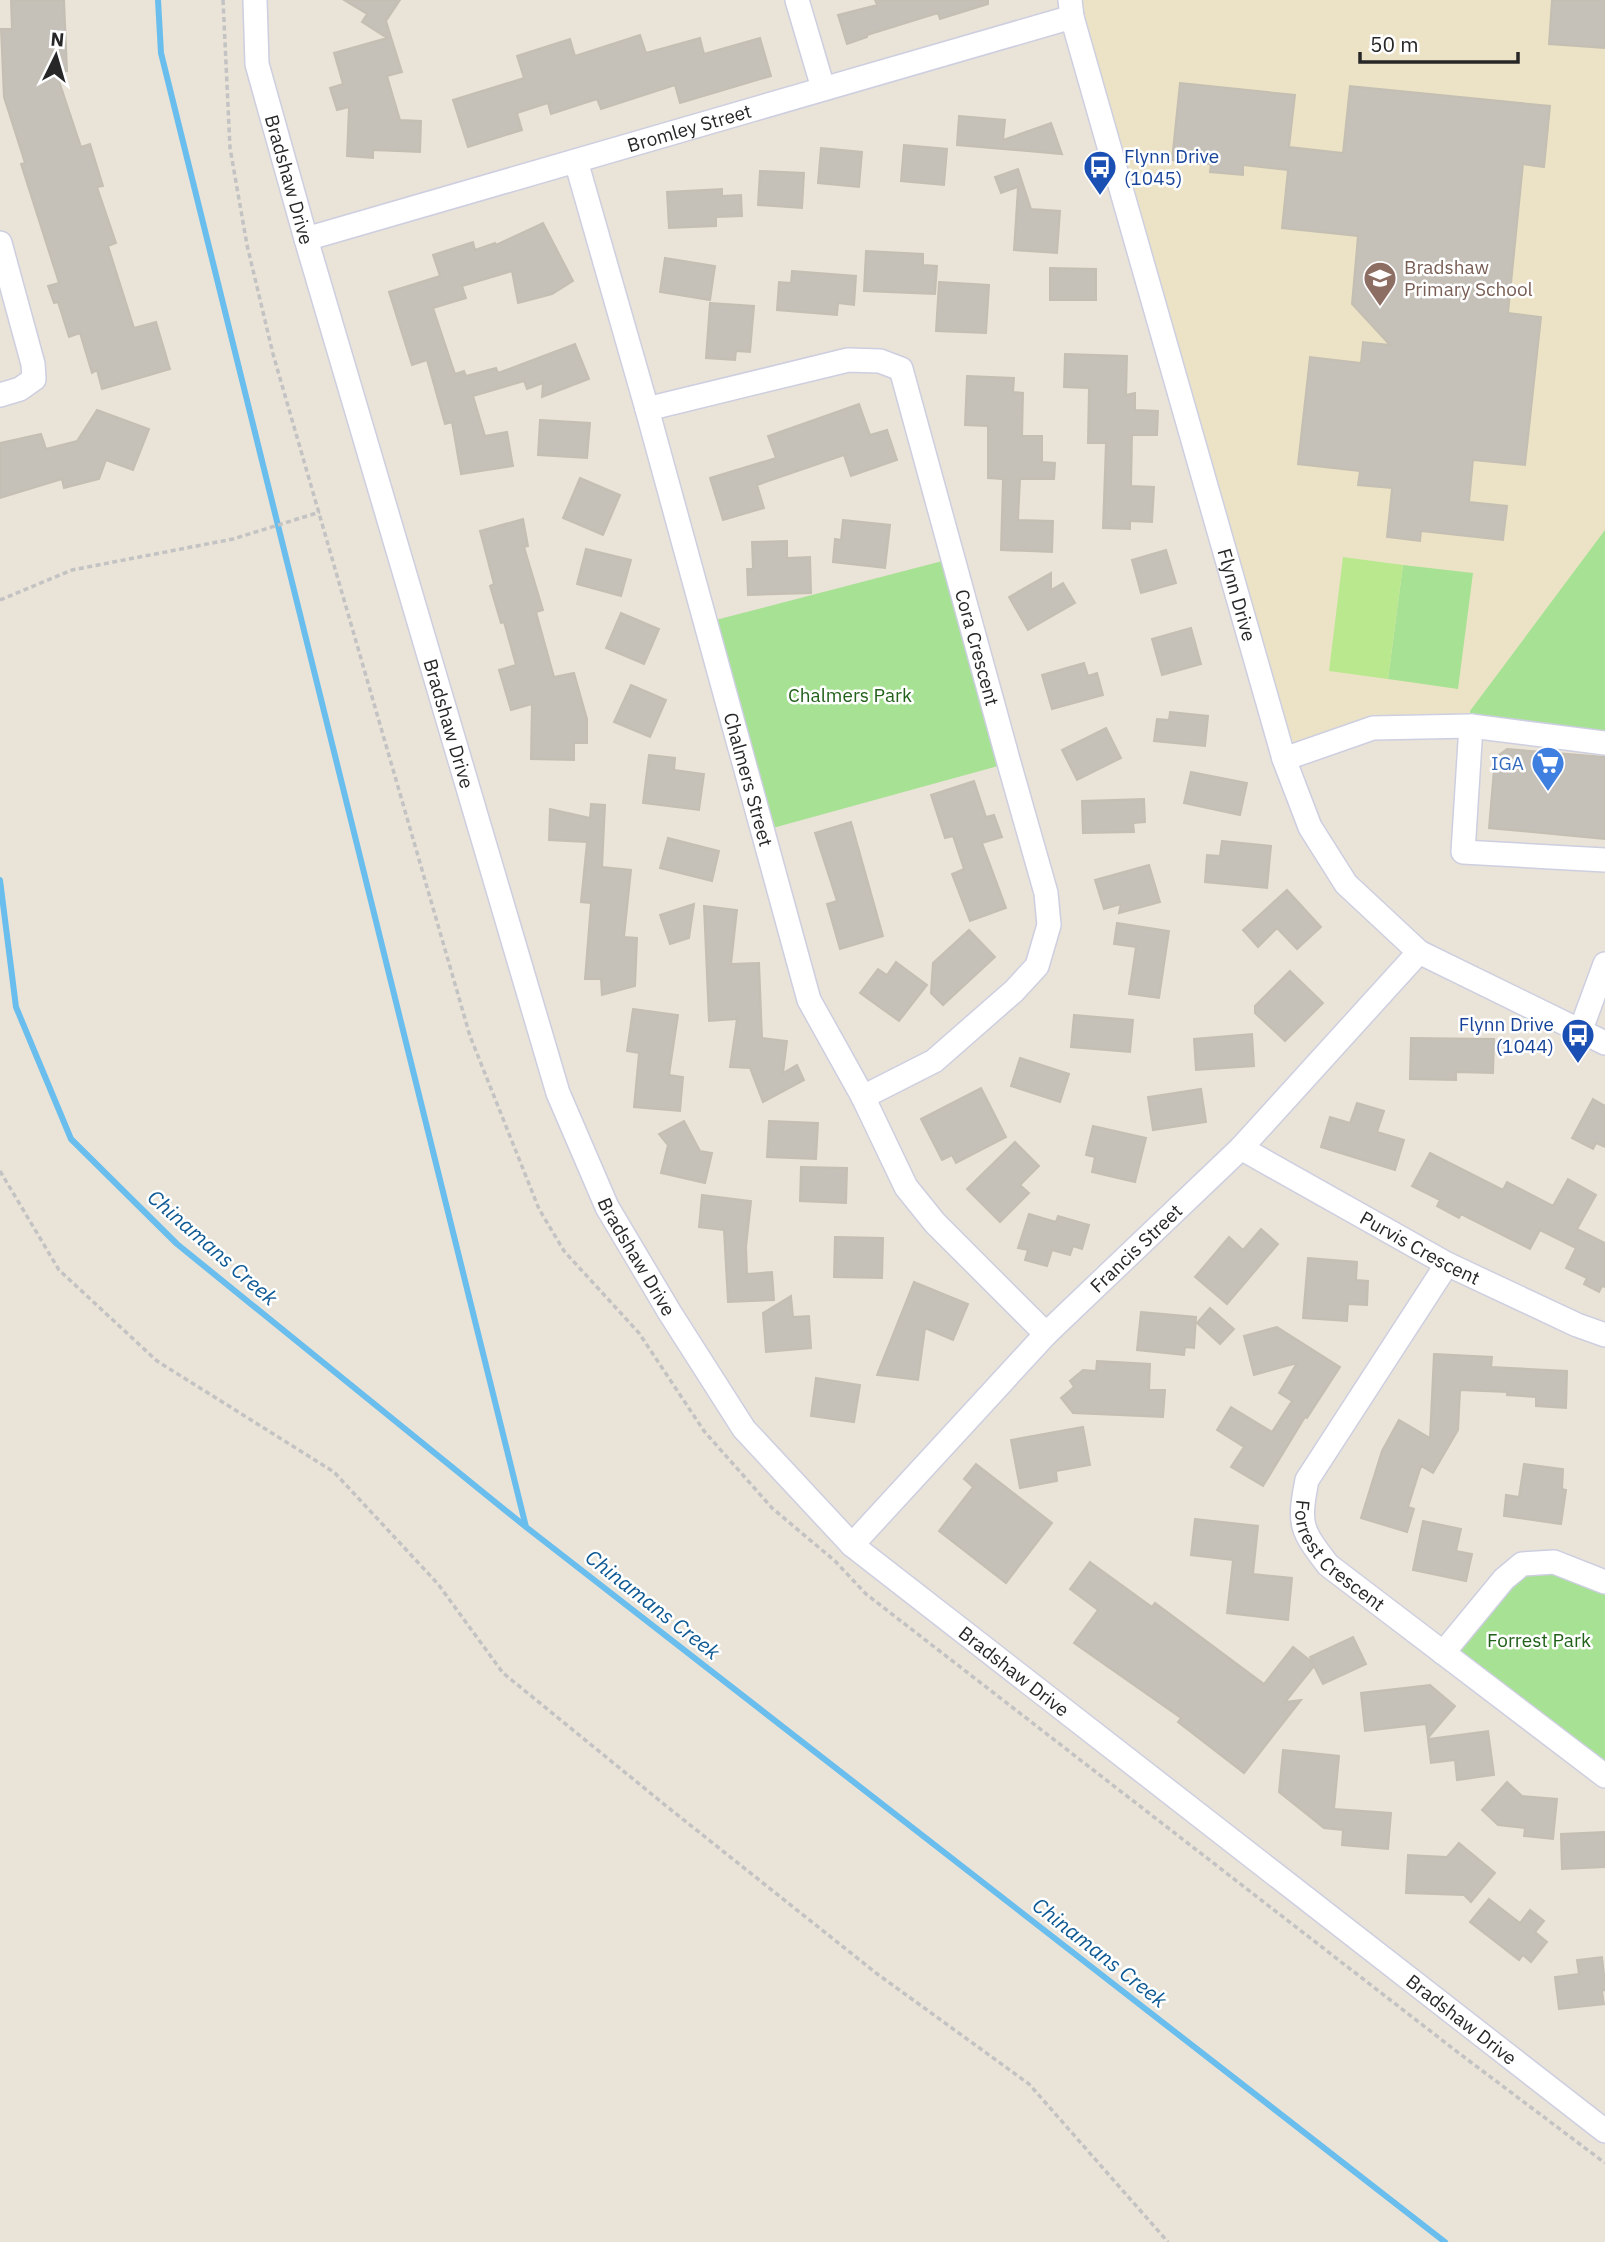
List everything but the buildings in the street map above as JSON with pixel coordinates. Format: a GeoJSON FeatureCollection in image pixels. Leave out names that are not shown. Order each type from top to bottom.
{"type":"FeatureCollection","features":[{"type":"Feature","properties":{"kind":"street","name":"Bradshaw Drive"},"geometry":{"type":"LineString","coordinates":[[255,0],[257,64],[306,239],[558,1093],[607,1207],[670,1313],[744,1429],[852,1545],[1605,2131]]}},
{"type":"Feature","properties":{"kind":"street"},"geometry":{"type":"LineString","coordinates":[[796,0],[823,88]]}},
{"type":"Feature","properties":{"kind":"street","name":"Bromley Street"},"geometry":{"type":"LineString","coordinates":[[306,239],[823,88],[1071,9]]}},
{"type":"Feature","properties":{"kind":"street","name":"Flynn Drive"},"geometry":{"type":"LineString","coordinates":[[1071,9],[1284,759],[1310,827],[1346,884],[1419,951],[1605,1044]]}},
{"type":"Feature","properties":{"kind":"street","name":"Chalmers Street"},"geometry":{"type":"LineString","coordinates":[[576,162],[647,409],[808,1000],[863,1097],[906,1186],[936,1223],[1046,1334]]}},
{"type":"Feature","properties":{"kind":"street"},"geometry":{"type":"LineString","coordinates":[[0,243],[33,364],[34,379],[20,389],[0,395]]}},
{"type":"Feature","properties":{"kind":"street","name":"Cora Crescent"},"geometry":{"type":"LineString","coordinates":[[647,409],[848,360],[880,361],[901,369],[1046,893],[1049,925],[1037,966],[1014,991],[934,1062],[863,1097]]}},
{"type":"Feature","properties":{"kind":"street"},"geometry":{"type":"LineString","coordinates":[[1284,759],[1373,727],[1471,726],[1605,743]]}},
{"type":"Feature","properties":{"kind":"street"},"geometry":{"type":"LineString","coordinates":[[1471,726],[1463,852],[1605,860]]}},
{"type":"Feature","properties":{"kind":"street","name":"Francis Street"},"geometry":{"type":"LineString","coordinates":[[852,1545],[1046,1334],[1241,1148],[1419,951]]}},
{"type":"Feature","properties":{"kind":"street"},"geometry":{"type":"LineString","coordinates":[[1580,1032],[1605,964]]}},
{"type":"Feature","properties":{"kind":"street","name":"Purvis Crescent"},"geometry":{"type":"LineString","coordinates":[[1241,1148],[1447,1264],[1577,1325],[1605,1335]]}},
{"type":"Feature","properties":{"kind":"street","name":"Forrest Crescent"},"geometry":{"type":"LineString","coordinates":[[1447,1264],[1307,1480],[1301,1507],[1305,1535],[1328,1565],[1605,1776]]}},
{"type":"Feature","properties":{"kind":"street"},"geometry":{"type":"LineString","coordinates":[[1443,1653],[1504,1579],[1522,1564],[1553,1562],[1605,1582]]}},
{"type":"Feature","properties":{"kind":"path"},"geometry":{"type":"LineString","coordinates":[[223,0],[230,148],[247,245],[273,354],[470,1036],[539,1209],[564,1251],[639,1333],[704,1431],[772,1508],[835,1562],[866,1594],[1605,2163]]}},
{"type":"Feature","properties":{"kind":"path"},"geometry":{"type":"LineString","coordinates":[[0,600],[72,570],[233,539],[320,512]]}},
{"type":"Feature","properties":{"kind":"path"},"geometry":{"type":"LineString","coordinates":[[0,1171],[59,1270],[157,1361],[334,1472],[438,1584],[503,1672],[876,1973],[1029,2084],[1168,2242]]}},
{"type":"Feature","properties":{"kind":"shaded area","name":"Bradshaw Primary School"},"geometry":{"type":"Polygon","coordinates":[[[1070,0],[1605,0],[1605,530],[1470,711],[1471,726],[1373,728],[1284,759],[1070,0]]]}},
{"type":"Feature","properties":{"kind":"green space"},"geometry":{"type":"Polygon","coordinates":[[[1605,530],[1605,743],[1471,726],[1470,711],[1605,530]]]}},
{"type":"Feature","properties":{"kind":"green space"},"geometry":{"type":"Polygon","coordinates":[[[1343,557],[1403,565],[1388,679],[1329,671],[1343,557]]]}},
{"type":"Feature","properties":{"kind":"green space","name":"Chalmers Park"},"geometry":{"type":"Polygon","coordinates":[[[954,558],[1009,763],[762,831],[704,623],[954,558]]]}},
{"type":"Feature","properties":{"kind":"green space"},"geometry":{"type":"Polygon","coordinates":[[[1403,565],[1473,573],[1458,689],[1388,679],[1403,565]]]}},
{"type":"Feature","properties":{"kind":"green space","name":"Forrest Park"},"geometry":{"type":"Polygon","coordinates":[[[1522,1564],[1605,1582],[1605,1776],[1443,1653],[1522,1564]]]}},
{"type":"Feature","properties":{"kind":"waterway"},"geometry":{"type":"LineString","coordinates":[[158,0],[161,53],[526,1527]]}},
{"type":"Feature","properties":{"kind":"waterway","name":"Chinamans Creek"},"geometry":{"type":"LineString","coordinates":[[0,880],[16,1007],[71,1139],[177,1244],[526,1527],[1445,2242]]}},
{"type":"Feature","properties":{"kind":"place","name":"Flynn Drive (1045)"},"geometry":{"type":"Point","coordinates":[1100,197]}},
{"type":"Feature","properties":{"kind":"place","name":"Bradshaw Primary School"},"geometry":{"type":"Point","coordinates":[1380,308]}},
{"type":"Feature","properties":{"kind":"place","name":"IGA"},"geometry":{"type":"Point","coordinates":[1548,793]}},
{"type":"Feature","properties":{"kind":"place","name":"Flynn Drive (1044)"},"geometry":{"type":"Point","coordinates":[1578,1065]}}]}
